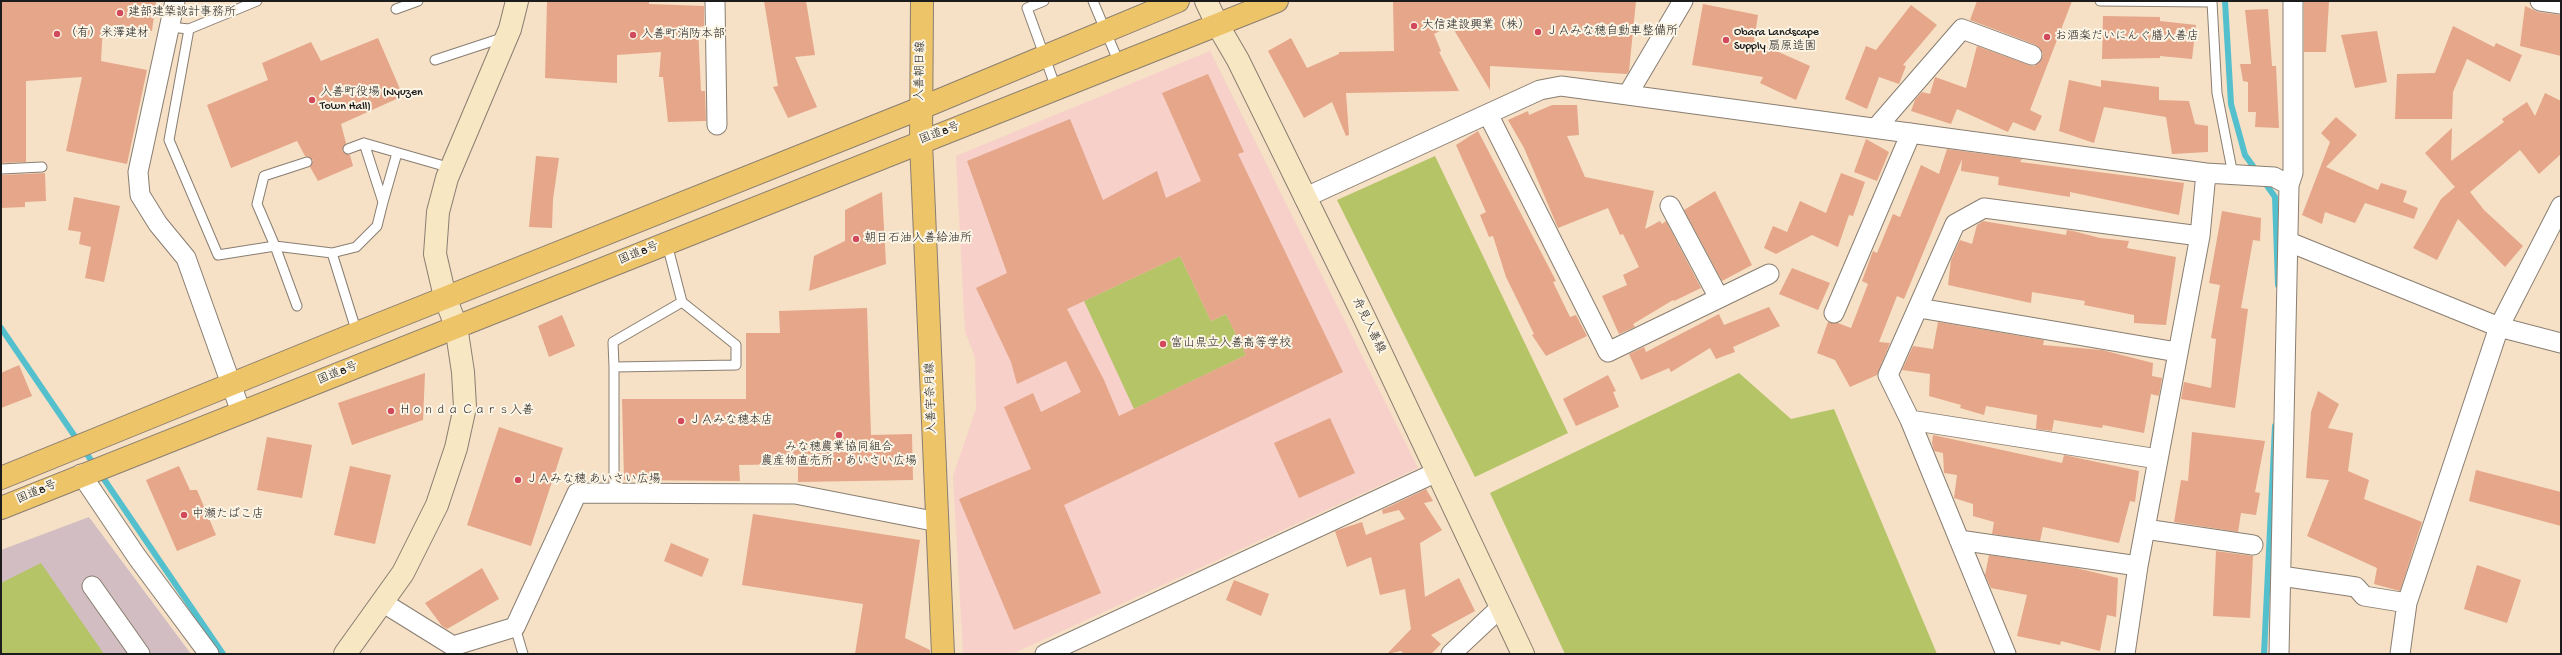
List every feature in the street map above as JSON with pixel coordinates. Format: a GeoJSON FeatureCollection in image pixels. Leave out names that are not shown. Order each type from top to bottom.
{"type":"FeatureCollection","features":[{"type":"Feature","properties":{"kind":"main road"},"geometry":{"type":"LineString","coordinates":[[345,654],[403,573],[437,505],[456,448],[465,408],[463,372],[456,326],[445,297],[435,254],[438,212],[451,168],[506,37],[517,1]]}},
{"type":"Feature","properties":{"kind":"main road","name":"入善朝日線"},"geometry":{"type":"LineString","coordinates":[[921,142],[922,1]]}},
{"type":"Feature","properties":{"kind":"main road"},"geometry":{"type":"LineString","coordinates":[[1,478],[445,297],[921,108],[1178,1]]}},
{"type":"Feature","properties":{"kind":"main road","name":"舟見入善線"},"geometry":{"type":"LineString","coordinates":[[1206,1],[1217,24],[1238,60],[1523,654]]}},
{"type":"Feature","properties":{"kind":"main road","name":"国道8号"},"geometry":{"type":"LineString","coordinates":[[1,508],[81,474],[667,244],[1277,1]]}},
{"type":"Feature","properties":{"kind":"main road","name":"入善宇奈月線"},"geometry":{"type":"LineString","coordinates":[[921,142],[943,654]]}},
{"type":"Feature","properties":{"kind":"street"},"geometry":{"type":"LineString","coordinates":[[175,1],[138,172],[140,196],[158,224],[186,258],[241,412]]}},
{"type":"Feature","properties":{"kind":"street"},"geometry":{"type":"LineString","coordinates":[[715,1],[717,125]]}},
{"type":"Feature","properties":{"kind":"street"},"geometry":{"type":"LineString","coordinates":[[1628,94],[1683,1]]}},
{"type":"Feature","properties":{"kind":"street"},"geometry":{"type":"LineString","coordinates":[[2279,654],[2289,186],[2293,173],[2293,1]]}},
{"type":"Feature","properties":{"kind":"street"},"geometry":{"type":"LineString","coordinates":[[2540,1],[2561,4]]}},
{"type":"Feature","properties":{"kind":"street"},"geometry":{"type":"LineString","coordinates":[[1876,128],[1962,29],[2032,55]]}},
{"type":"Feature","properties":{"kind":"street"},"geometry":{"type":"LineString","coordinates":[[1304,198],[1540,90],[1561,86],[2206,173],[2274,178],[2289,186]]}},
{"type":"Feature","properties":{"kind":"street"},"geometry":{"type":"LineString","coordinates":[[1488,114],[1608,352],[1769,274]]}},
{"type":"Feature","properties":{"kind":"street"},"geometry":{"type":"LineString","coordinates":[[1834,313],[1911,133]]}},
{"type":"Feature","properties":{"kind":"street"},"geometry":{"type":"LineString","coordinates":[[2125,654],[2138,566],[2200,236],[2206,173]]}},
{"type":"Feature","properties":{"kind":"street"},"geometry":{"type":"LineString","coordinates":[[1670,206],[1719,298]]}},
{"type":"Feature","properties":{"kind":"street"},"geometry":{"type":"LineString","coordinates":[[2400,654],[2407,603],[2498,327],[2561,206]]}},
{"type":"Feature","properties":{"kind":"street"},"geometry":{"type":"LineString","coordinates":[[2006,654],[1910,420],[1888,376],[1955,224],[1984,208],[2200,236]]}},
{"type":"Feature","properties":{"kind":"street"},"geometry":{"type":"LineString","coordinates":[[2289,242],[2498,327],[2561,343]]}},
{"type":"Feature","properties":{"kind":"street"},"geometry":{"type":"LineString","coordinates":[[1919,308],[2177,352]]}},
{"type":"Feature","properties":{"kind":"street"},"geometry":{"type":"LineString","coordinates":[[1910,420],[2158,459]]}},
{"type":"Feature","properties":{"kind":"street"},"geometry":{"type":"LineString","coordinates":[[1045,654],[1437,472]]}},
{"type":"Feature","properties":{"kind":"street"},"geometry":{"type":"LineString","coordinates":[[81,474],[137,557],[195,632],[209,654]]}},
{"type":"Feature","properties":{"kind":"street"},"geometry":{"type":"LineString","coordinates":[[382,602],[453,646],[515,626],[577,493],[795,494],[938,522]]}},
{"type":"Feature","properties":{"kind":"street"},"geometry":{"type":"LineString","coordinates":[[2145,529],[2253,545]]}},
{"type":"Feature","properties":{"kind":"street"},"geometry":{"type":"LineString","coordinates":[[1959,540],[2138,566]]}},
{"type":"Feature","properties":{"kind":"street"},"geometry":{"type":"LineString","coordinates":[[2281,576],[2356,587],[2364,596],[2407,603]]}},
{"type":"Feature","properties":{"kind":"street"},"geometry":{"type":"LineString","coordinates":[[92,586],[140,654]]}},
{"type":"Feature","properties":{"kind":"street"},"geometry":{"type":"LineString","coordinates":[[1451,654],[1501,608]]}},
{"type":"Feature","properties":{"kind":"lane"},"geometry":{"type":"LineString","coordinates":[[170,27],[189,29],[257,1]]}},
{"type":"Feature","properties":{"kind":"lane"},"geometry":{"type":"LineString","coordinates":[[396,9],[418,1]]}},
{"type":"Feature","properties":{"kind":"lane"},"geometry":{"type":"LineString","coordinates":[[1044,1],[1027,8],[1056,88]]}},
{"type":"Feature","properties":{"kind":"lane"},"geometry":{"type":"LineString","coordinates":[[1093,1],[1119,63]]}},
{"type":"Feature","properties":{"kind":"lane"},"geometry":{"type":"LineString","coordinates":[[2100,1],[2212,2],[2217,92],[2233,175]]}},
{"type":"Feature","properties":{"kind":"lane"},"geometry":{"type":"LineString","coordinates":[[189,29],[169,140],[177,163],[218,255],[275,246],[332,253],[356,247],[378,226],[383,202],[397,153]]}},
{"type":"Feature","properties":{"kind":"lane"},"geometry":{"type":"LineString","coordinates":[[434,60],[506,37]]}},
{"type":"Feature","properties":{"kind":"lane"},"geometry":{"type":"LineString","coordinates":[[348,148],[364,143],[451,168]]}},
{"type":"Feature","properties":{"kind":"lane"},"geometry":{"type":"LineString","coordinates":[[364,143],[383,202]]}},
{"type":"Feature","properties":{"kind":"lane"},"geometry":{"type":"LineString","coordinates":[[297,306],[275,246],[257,204],[264,176],[307,162]]}},
{"type":"Feature","properties":{"kind":"lane"},"geometry":{"type":"LineString","coordinates":[[1,169],[42,167]]}},
{"type":"Feature","properties":{"kind":"lane"},"geometry":{"type":"LineString","coordinates":[[614,367],[736,365],[736,345],[682,302],[667,244]]}},
{"type":"Feature","properties":{"kind":"lane"},"geometry":{"type":"LineString","coordinates":[[332,253],[357,333]]}},
{"type":"Feature","properties":{"kind":"lane"},"geometry":{"type":"LineString","coordinates":[[614,493],[613,342],[682,302]]}},
{"type":"Feature","properties":{"kind":"lane"},"geometry":{"type":"LineString","coordinates":[[515,626],[523,654]]}},
{"type":"Feature","properties":{"kind":"shaded area","name":"富山県立入善高等学校"},"geometry":{"type":"Polygon","coordinates":[[[1210,51],[1418,468],[1012,654],[963,654],[953,476],[976,409],[975,357],[965,332],[956,156],[1210,51]]]}},
{"type":"Feature","properties":{"kind":"shaded area"},"geometry":{"type":"Polygon","coordinates":[[[89,517],[191,654],[1,654],[1,550],[89,517]]]}},
{"type":"Feature","properties":{"kind":"green space"},"geometry":{"type":"Polygon","coordinates":[[[1435,156],[1568,433],[1475,477],[1337,200],[1435,156]]]}},
{"type":"Feature","properties":{"kind":"green space"},"geometry":{"type":"Polygon","coordinates":[[[1180,256],[1211,321],[1226,314],[1246,355],[1134,409],[1084,301],[1180,256]]]}},
{"type":"Feature","properties":{"kind":"green space"},"geometry":{"type":"Polygon","coordinates":[[[1739,373],[1791,419],[1834,409],[1937,654],[1565,654],[1490,493],[1739,373]]]}},
{"type":"Feature","properties":{"kind":"green space"},"geometry":{"type":"Polygon","coordinates":[[[41,563],[104,654],[1,654],[1,583],[41,563]]]}},
{"type":"Feature","properties":{"kind":"building"},"geometry":{"type":"Polygon","coordinates":[[[1,1],[156,1],[152,31],[103,25],[101,61],[147,70],[127,164],[66,151],[82,77],[26,81],[26,162],[1,163],[1,1]]]}},
{"type":"Feature","properties":{"kind":"building"},"geometry":{"type":"Polygon","coordinates":[[[547,1],[649,1],[649,4],[704,6],[704,26],[698,27],[701,91],[705,91],[706,121],[668,122],[663,77],[659,77],[661,52],[617,55],[617,83],[545,78],[547,1]]]}},
{"type":"Feature","properties":{"kind":"building"},"geometry":{"type":"Polygon","coordinates":[[[764,1],[806,1],[815,55],[795,57],[817,107],[788,118],[773,87],[778,86],[764,1]]]}},
{"type":"Feature","properties":{"kind":"building"},"geometry":{"type":"Polygon","coordinates":[[[1393,1],[1636,1],[1629,71],[1627,74],[1490,66],[1490,90],[1451,25],[1434,34],[1441,51],[1439,52],[1459,91],[1346,93],[1349,135],[1346,136],[1332,102],[1304,118],[1268,51],[1291,38],[1307,68],[1339,54],[1339,52],[1394,51],[1393,1]]]}},
{"type":"Feature","properties":{"kind":"building"},"geometry":{"type":"Polygon","coordinates":[[[1977,1],[2072,1],[2030,110],[2042,116],[2035,131],[2013,122],[2008,132],[1957,109],[1951,124],[1911,111],[1915,100],[1922,92],[1930,94],[1935,77],[1966,88],[1977,46],[2034,66],[2042,59],[2043,53],[2036,45],[1970,20],[1977,1]]]}},
{"type":"Feature","properties":{"kind":"building"},"geometry":{"type":"Polygon","coordinates":[[[2304,1],[2329,1],[2326,52],[2304,52],[2304,1]]]}},
{"type":"Feature","properties":{"kind":"building","name":"Obara Landscape Supply 扇原造園"},"geometry":{"type":"Polygon","coordinates":[[[1703,4],[1758,15],[1754,41],[1810,66],[1796,100],[1760,83],[1763,77],[1692,65],[1703,4]]]}},
{"type":"Feature","properties":{"kind":"building"},"geometry":{"type":"Polygon","coordinates":[[[1911,5],[1937,25],[1903,65],[1906,66],[1899,84],[1879,77],[1867,109],[1845,99],[1866,46],[1876,50],[1911,5]]]}},
{"type":"Feature","properties":{"kind":"building"},"geometry":{"type":"Polygon","coordinates":[[[2525,6],[2538,12],[2561,15],[2561,56],[2520,46],[2525,6]]]}},
{"type":"Feature","properties":{"kind":"building"},"geometry":{"type":"Polygon","coordinates":[[[2268,9],[2272,66],[2276,66],[2279,128],[2255,127],[2256,112],[2248,112],[2248,82],[2243,81],[2240,64],[2251,64],[2245,10],[2268,9]]]}},
{"type":"Feature","properties":{"kind":"building"},"geometry":{"type":"Polygon","coordinates":[[[2103,16],[2160,17],[2160,21],[2196,25],[2192,59],[2160,56],[2160,58],[2102,59],[2103,16]]]}},
{"type":"Feature","properties":{"kind":"building"},"geometry":{"type":"Polygon","coordinates":[[[2453,26],[2494,47],[2496,43],[2522,55],[2510,82],[2467,59],[2453,92],[2452,119],[2395,119],[2397,74],[2435,73],[2453,26]]]}},
{"type":"Feature","properties":{"kind":"building"},"geometry":{"type":"Polygon","coordinates":[[[2377,31],[2387,82],[2355,88],[2341,35],[2377,31]]]}},
{"type":"Feature","properties":{"kind":"building"},"geometry":{"type":"Polygon","coordinates":[[[378,38],[403,96],[341,124],[346,143],[342,151],[350,155],[353,166],[318,181],[310,167],[313,160],[305,156],[297,141],[231,168],[207,105],[268,80],[262,63],[311,42],[321,61],[378,38]]]}},
{"type":"Feature","properties":{"kind":"building"},"geometry":{"type":"Polygon","coordinates":[[[1208,74],[1244,152],[1238,154],[1343,372],[1064,505],[1101,593],[1014,630],[959,499],[1031,469],[1004,407],[1033,393],[1041,412],[1081,392],[1066,361],[1017,384],[1011,362],[976,288],[1007,273],[967,161],[1070,119],[1103,200],[1157,171],[1166,198],[1201,181],[1162,93],[1208,74]],[[1180,256],[1067,309],[1104,380],[1119,416],[1246,355],[1226,314],[1211,321],[1180,256]]]}},
{"type":"Feature","properties":{"kind":"building"},"geometry":{"type":"Polygon","coordinates":[[[2069,80],[2101,87],[2101,80],[2159,87],[2159,100],[2189,101],[2195,124],[2208,126],[2208,152],[2172,154],[2166,117],[2104,107],[2094,143],[2059,131],[2069,80]]]}},
{"type":"Feature","properties":{"kind":"building"},"geometry":{"type":"Polygon","coordinates":[[[2545,93],[2561,101],[2561,154],[2539,174],[2520,150],[2470,192],[2484,210],[2523,246],[2505,267],[2458,219],[2437,260],[2413,248],[2441,199],[2455,187],[2425,153],[2452,128],[2451,161],[2504,122],[2502,119],[2527,102],[2535,116],[2545,93]]]}},
{"type":"Feature","properties":{"kind":"building"},"geometry":{"type":"Polygon","coordinates":[[[1552,105],[1577,105],[1579,135],[1567,136],[1585,177],[1654,191],[1645,229],[1660,221],[1662,224],[1666,221],[1701,288],[1674,301],[1673,300],[1633,324],[1635,327],[1619,334],[1602,296],[1627,285],[1623,275],[1639,267],[1623,234],[1620,235],[1608,208],[1558,228],[1524,148],[1508,120],[1528,111],[1529,115],[1552,105]]]}},
{"type":"Feature","properties":{"kind":"building"},"geometry":{"type":"Polygon","coordinates":[[[2336,117],[2357,135],[2326,167],[2378,190],[2381,183],[2407,191],[2403,202],[2418,208],[2414,219],[2365,203],[2355,223],[2325,212],[2322,224],[2302,215],[2330,142],[2321,133],[2336,117]]]}},
{"type":"Feature","properties":{"kind":"building"},"geometry":{"type":"Polygon","coordinates":[[[1478,131],[1556,281],[1553,282],[1570,317],[1576,315],[1587,336],[1546,356],[1532,335],[1534,334],[1506,277],[1493,236],[1489,237],[1480,215],[1486,212],[1456,145],[1478,131]]]}},
{"type":"Feature","properties":{"kind":"building"},"geometry":{"type":"Polygon","coordinates":[[[1866,139],[1889,152],[1877,181],[1854,172],[1866,139]]]}},
{"type":"Feature","properties":{"kind":"building"},"geometry":{"type":"Polygon","coordinates":[[[1947,149],[2022,159],[2020,162],[2184,183],[2179,215],[2070,192],[2070,197],[1998,185],[1999,177],[1961,171],[1962,159],[1904,299],[1897,296],[1879,342],[1890,343],[1877,375],[1850,387],[1835,360],[1817,353],[1828,322],[1838,323],[1851,328],[1868,284],[1862,281],[1873,251],[1877,253],[1893,214],[1900,217],[1921,165],[1939,174],[1947,149]]]}},
{"type":"Feature","properties":{"kind":"building"},"geometry":{"type":"Polygon","coordinates":[[[536,156],[559,158],[553,199],[552,228],[529,227],[536,156]]]}},
{"type":"Feature","properties":{"kind":"building"},"geometry":{"type":"Polygon","coordinates":[[[45,173],[46,201],[25,202],[25,207],[1,208],[1,175],[45,173]]]}},
{"type":"Feature","properties":{"kind":"building"},"geometry":{"type":"Polygon","coordinates":[[[1841,173],[1865,182],[1853,216],[1849,215],[1838,247],[1812,235],[1776,254],[1764,248],[1773,226],[1787,232],[1800,201],[1826,213],[1841,173]]]}},
{"type":"Feature","properties":{"kind":"building"},"geometry":{"type":"Polygon","coordinates":[[[1715,191],[1752,265],[1722,281],[1684,210],[1715,191]]]}},
{"type":"Feature","properties":{"kind":"building"},"geometry":{"type":"Polygon","coordinates":[[[882,192],[886,264],[809,291],[814,256],[845,241],[845,210],[882,192]]]}},
{"type":"Feature","properties":{"kind":"building"},"geometry":{"type":"Polygon","coordinates":[[[74,197],[120,206],[104,282],[85,278],[91,247],[79,244],[81,232],[68,230],[74,197]]]}},
{"type":"Feature","properties":{"kind":"building"},"geometry":{"type":"Polygon","coordinates":[[[2222,211],[2261,218],[2260,241],[2253,240],[2241,308],[2248,309],[2235,408],[2181,399],[2184,382],[2211,388],[2216,339],[2211,338],[2220,285],[2209,283],[2222,211]]]}},
{"type":"Feature","properties":{"kind":"building"},"geometry":{"type":"Polygon","coordinates":[[[1983,221],[2066,235],[2067,230],[2100,238],[2129,241],[2127,248],[2176,257],[2166,325],[2134,323],[2134,315],[2084,305],[2085,301],[2032,292],[2031,303],[1948,285],[1951,260],[1960,240],[1972,244],[1977,225],[1983,221]]]}},
{"type":"Feature","properties":{"kind":"building"},"geometry":{"type":"Polygon","coordinates":[[[1792,268],[1830,283],[1818,310],[1779,294],[1792,268]]]}},
{"type":"Feature","properties":{"kind":"building"},"geometry":{"type":"Polygon","coordinates":[[[1769,307],[1780,326],[1733,347],[1735,352],[1716,359],[1710,348],[1671,372],[1669,368],[1641,380],[1629,354],[1644,347],[1646,352],[1719,314],[1724,325],[1769,307]]]}},
{"type":"Feature","properties":{"kind":"building"},"geometry":{"type":"Polygon","coordinates":[[[867,308],[871,435],[912,434],[913,480],[798,482],[798,464],[739,465],[740,481],[624,480],[622,399],[746,399],[746,333],[780,333],[779,311],[867,308]]]}},
{"type":"Feature","properties":{"kind":"building"},"geometry":{"type":"Polygon","coordinates":[[[562,315],[575,346],[549,357],[538,326],[562,315]]]}},
{"type":"Feature","properties":{"kind":"building"},"geometry":{"type":"Polygon","coordinates":[[[1938,322],[2044,340],[2043,345],[2102,350],[2153,363],[2152,376],[2162,378],[2159,396],[2151,394],[2144,433],[2103,425],[2102,428],[2054,420],[2052,431],[2036,429],[2037,415],[1986,406],[1984,415],[1960,408],[1961,405],[1929,396],[1930,374],[1902,370],[1913,346],[1933,349],[1938,322]]]}},
{"type":"Feature","properties":{"kind":"building"},"geometry":{"type":"Polygon","coordinates":[[[19,365],[32,396],[1,408],[1,373],[19,365]]]}},
{"type":"Feature","properties":{"kind":"building"},"geometry":{"type":"Polygon","coordinates":[[[425,373],[423,420],[352,445],[338,403],[425,373]]]}},
{"type":"Feature","properties":{"kind":"building"},"geometry":{"type":"Polygon","coordinates":[[[1608,375],[1616,391],[1613,392],[1619,407],[1576,426],[1563,399],[1608,375]]]}},
{"type":"Feature","properties":{"kind":"building"},"geometry":{"type":"Polygon","coordinates":[[[2318,391],[2339,404],[2328,428],[2353,433],[2348,471],[2369,480],[2364,499],[2422,522],[2400,591],[2374,584],[2377,568],[2307,536],[2329,480],[2306,478],[2311,412],[2318,391]]]}},
{"type":"Feature","properties":{"kind":"building"},"geometry":{"type":"Polygon","coordinates":[[[1330,418],[1355,473],[1299,498],[1274,443],[1330,418]]]}},
{"type":"Feature","properties":{"kind":"building"},"geometry":{"type":"Polygon","coordinates":[[[499,427],[563,448],[531,546],[467,525],[499,427]]]}},
{"type":"Feature","properties":{"kind":"building"},"geometry":{"type":"Polygon","coordinates":[[[2192,432],[2265,441],[2255,492],[2260,493],[2256,515],[2241,513],[2238,532],[2174,522],[2181,480],[2188,481],[2192,432]]]}},
{"type":"Feature","properties":{"kind":"building"},"geometry":{"type":"Polygon","coordinates":[[[1933,435],[2062,463],[2064,455],[2139,471],[2135,502],[2130,501],[2119,543],[2043,527],[2040,541],[1992,534],[1994,522],[1973,516],[1973,504],[1954,498],[1957,475],[1944,473],[1943,453],[1934,451],[1932,443],[1933,435]]]}},
{"type":"Feature","properties":{"kind":"building"},"geometry":{"type":"Polygon","coordinates":[[[267,437],[312,445],[302,498],[257,490],[267,437]]]}},
{"type":"Feature","properties":{"kind":"building"},"geometry":{"type":"Polygon","coordinates":[[[179,466],[190,490],[197,490],[216,535],[177,551],[146,480],[179,466]]]}},
{"type":"Feature","properties":{"kind":"building"},"geometry":{"type":"Polygon","coordinates":[[[350,466],[391,475],[375,544],[334,535],[350,466]]]}},
{"type":"Feature","properties":{"kind":"building"},"geometry":{"type":"Polygon","coordinates":[[[2476,470],[2561,492],[2561,526],[2469,501],[2476,470]]]}},
{"type":"Feature","properties":{"kind":"building"},"geometry":{"type":"Polygon","coordinates":[[[1426,489],[1433,501],[1424,503],[1442,530],[1420,543],[1425,597],[1459,578],[1475,611],[1431,635],[1441,644],[1431,654],[1404,654],[1401,651],[1387,654],[1411,629],[1405,589],[1380,595],[1371,557],[1347,567],[1335,531],[1362,522],[1366,535],[1405,519],[1399,510],[1383,514],[1382,510],[1426,489]]]}},
{"type":"Feature","properties":{"kind":"building"},"geometry":{"type":"Polygon","coordinates":[[[753,514],[920,540],[905,638],[930,650],[930,654],[855,654],[863,604],[742,585],[753,514]]]}},
{"type":"Feature","properties":{"kind":"building"},"geometry":{"type":"Polygon","coordinates":[[[671,543],[709,559],[702,577],[664,561],[671,543]]]}},
{"type":"Feature","properties":{"kind":"building"},"geometry":{"type":"Polygon","coordinates":[[[2216,551],[2253,556],[2250,618],[2213,616],[2216,551]]]}},
{"type":"Feature","properties":{"kind":"building"},"geometry":{"type":"Polygon","coordinates":[[[1989,555],[2076,568],[2118,578],[2116,617],[2107,615],[2100,651],[2061,641],[2060,645],[2017,636],[2027,595],[1991,588],[1985,575],[1989,555]]]}},
{"type":"Feature","properties":{"kind":"building"},"geometry":{"type":"Polygon","coordinates":[[[2477,565],[2521,580],[2507,623],[2464,609],[2477,565]]]}},
{"type":"Feature","properties":{"kind":"building"},"geometry":{"type":"Polygon","coordinates":[[[482,568],[499,599],[447,629],[442,626],[425,603],[482,568]]]}},
{"type":"Feature","properties":{"kind":"building"},"geometry":{"type":"Polygon","coordinates":[[[1234,580],[1269,594],[1261,616],[1226,600],[1234,580]]]}},
{"type":"Feature","properties":{"kind":"waterway"},"geometry":{"type":"LineString","coordinates":[[2225,1],[2231,104],[2245,155],[2258,173]]}},
{"type":"Feature","properties":{"kind":"waterway"},"geometry":{"type":"LineString","coordinates":[[2263,180],[2275,197],[2278,285]]}},
{"type":"Feature","properties":{"kind":"waterway"},"geometry":{"type":"LineString","coordinates":[[1,328],[223,654]]}},
{"type":"Feature","properties":{"kind":"waterway"},"geometry":{"type":"LineString","coordinates":[[2264,654],[2275,426]]}},
{"type":"Feature","properties":{"kind":"place","name":"建部建築設計事務所"},"geometry":{"type":"Point","coordinates":[120,13]}},
{"type":"Feature","properties":{"kind":"place","name":"大信建設興業（株）"},"geometry":{"type":"Point","coordinates":[1414,26]}},
{"type":"Feature","properties":{"kind":"place","name":"ＪＡみな穂自動車整備所"},"geometry":{"type":"Point","coordinates":[1538,32]}},
{"type":"Feature","properties":{"kind":"place","name":"（有）米澤建材"},"geometry":{"type":"Point","coordinates":[57,34]}},
{"type":"Feature","properties":{"kind":"place","name":"入善町消防本部"},"geometry":{"type":"Point","coordinates":[633,35]}},
{"type":"Feature","properties":{"kind":"place","name":"お酒楽だいにんぐ膳入善店"},"geometry":{"type":"Point","coordinates":[2047,37]}},
{"type":"Feature","properties":{"kind":"place","name":"Obara Landscape Supply 扇原造園"},"geometry":{"type":"Point","coordinates":[1726,40]}},
{"type":"Feature","properties":{"kind":"place","name":"入善町役場 (Nyuzen Town Hall)"},"geometry":{"type":"Point","coordinates":[312,100]}},
{"type":"Feature","properties":{"kind":"place","name":"朝日石油入善給油所"},"geometry":{"type":"Point","coordinates":[856,239]}},
{"type":"Feature","properties":{"kind":"place","name":"富山県立入善高等学校"},"geometry":{"type":"Point","coordinates":[1163,344]}},
{"type":"Feature","properties":{"kind":"place","name":"Ｈｏｎｄａ Ｃａｒｓ入善"},"geometry":{"type":"Point","coordinates":[391,411]}},
{"type":"Feature","properties":{"kind":"place","name":"ＪＡみな穂本店"},"geometry":{"type":"Point","coordinates":[681,421]}},
{"type":"Feature","properties":{"kind":"place","name":"みな穂農業協同組合 農産物直売所・あいさい広場"},"geometry":{"type":"Point","coordinates":[839,435]}},
{"type":"Feature","properties":{"kind":"place","name":"ＪＡみな穂 あいさい広場"},"geometry":{"type":"Point","coordinates":[518,480]}},
{"type":"Feature","properties":{"kind":"place","name":"中瀬たばこ店"},"geometry":{"type":"Point","coordinates":[184,515]}}]}
